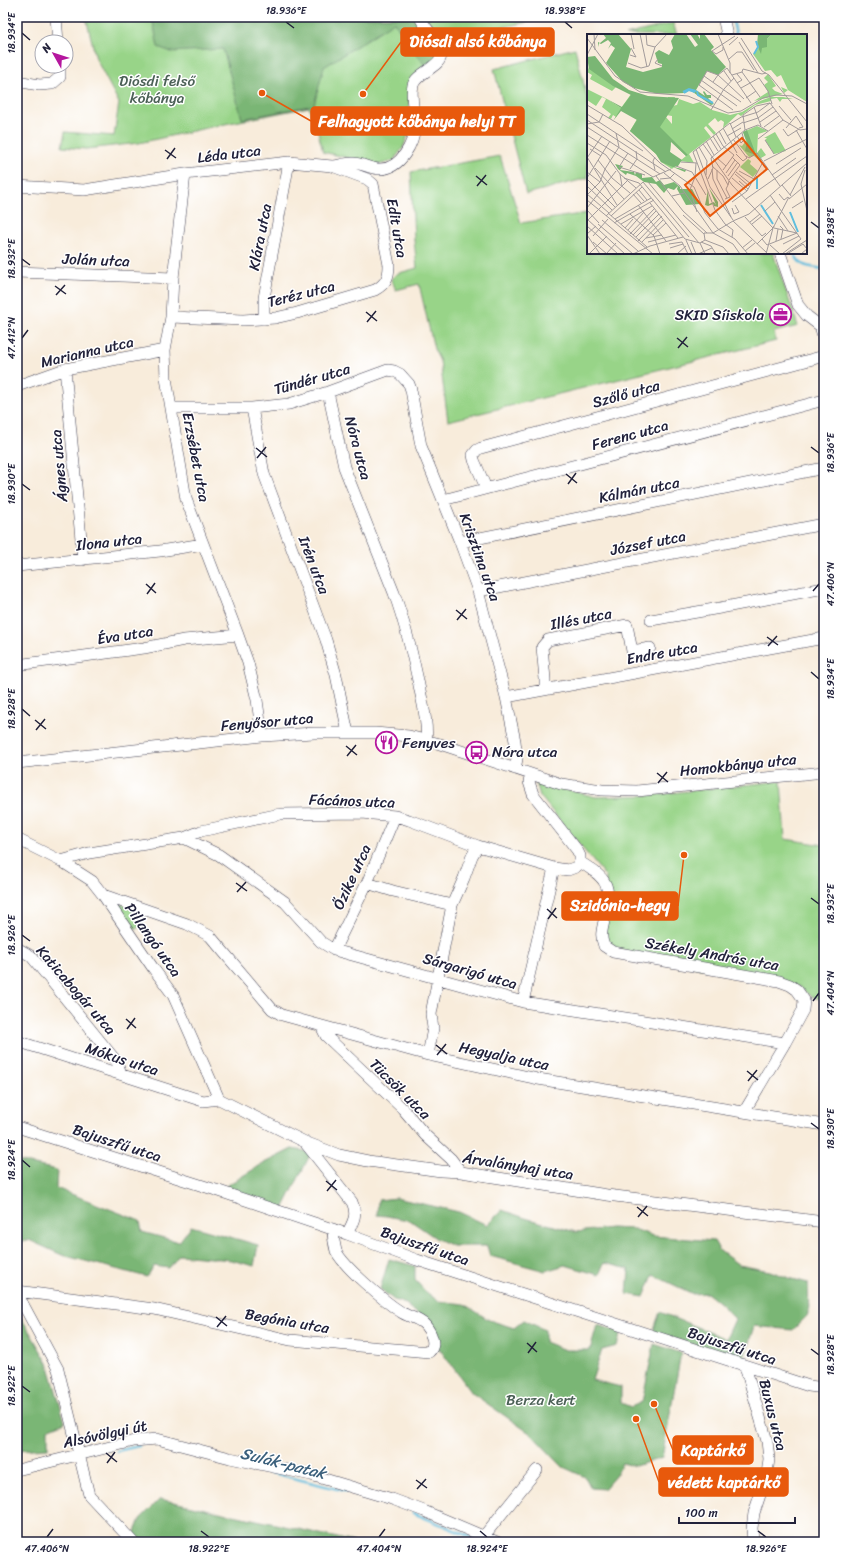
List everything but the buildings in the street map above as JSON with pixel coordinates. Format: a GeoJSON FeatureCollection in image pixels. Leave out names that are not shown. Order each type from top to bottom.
{"type":"FeatureCollection","features":[{"type":"Feature","properties":{"kind":"street"},"geometry":{"type":"LineString","coordinates":[[56,17],[57,34]]}},
{"type":"Feature","properties":{"kind":"street"},"geometry":{"type":"LineString","coordinates":[[332,166],[353,163],[374,168],[385,168],[400,160],[406,153],[414,134],[414,84],[419,76],[436,64],[441,57],[439,46],[420,17]]}},
{"type":"Feature","properties":{"kind":"street"},"geometry":{"type":"LineString","coordinates":[[723,17],[727,34]]}},
{"type":"Feature","properties":{"kind":"street"},"geometry":{"type":"LineString","coordinates":[[17,81],[47,85],[52,84],[60,77],[60,74]]}},
{"type":"Feature","properties":{"kind":"street","name":"Léda utca"},"geometry":{"type":"LineString","coordinates":[[17,186],[84,190],[185,174],[289,162],[332,166],[371,181]]}},
{"type":"Feature","properties":{"kind":"street","name":"Klára utca"},"geometry":{"type":"LineString","coordinates":[[264,318],[264,298],[289,162]]}},
{"type":"Feature","properties":{"kind":"street","name":"Erzsébet utca"},"geometry":{"type":"LineString","coordinates":[[185,174],[171,316],[165,350],[166,378],[186,498],[238,635],[254,687],[262,736]]}},
{"type":"Feature","properties":{"kind":"street","name":"Edit utca"},"geometry":{"type":"LineString","coordinates":[[371,181],[375,191],[389,265],[389,274],[386,281]]}},
{"type":"Feature","properties":{"kind":"street"},"geometry":{"type":"LineString","coordinates":[[780,254],[798,305],[807,316],[820,326],[824,339]]}},
{"type":"Feature","properties":{"kind":"street","name":"Jolán utca"},"geometry":{"type":"LineString","coordinates":[[17,272],[174,278]]}},
{"type":"Feature","properties":{"kind":"street","name":"Teréz utca"},"geometry":{"type":"LineString","coordinates":[[171,316],[243,320],[292,315],[375,290],[382,286],[386,281]]}},
{"type":"Feature","properties":{"kind":"street","name":"Marianna utca"},"geometry":{"type":"LineString","coordinates":[[17,386],[66,369],[165,350]]}},
{"type":"Feature","properties":{"kind":"street","name":"Szőlő utca"},"geometry":{"type":"LineString","coordinates":[[486,488],[474,460],[474,452],[481,448],[824,356]]}},
{"type":"Feature","properties":{"kind":"street","name":"Ágnes utca"},"geometry":{"type":"LineString","coordinates":[[66,369],[82,560]]}},
{"type":"Feature","properties":{"kind":"street","name":"Tündér utca"},"geometry":{"type":"LineString","coordinates":[[171,408],[252,408],[289,404],[328,392],[388,370]]}},
{"type":"Feature","properties":{"kind":"street","name":"Krisztina utca"},"geometry":{"type":"LineString","coordinates":[[388,370],[400,374],[409,384],[421,446],[478,591],[506,697],[515,741],[517,759],[514,769]]}},
{"type":"Feature","properties":{"kind":"street","name":"Nóra utca"},"geometry":{"type":"LineString","coordinates":[[328,392],[344,467],[401,613],[416,668],[427,729],[426,741]]}},
{"type":"Feature","properties":{"kind":"street","name":"Ferenc utca"},"geometry":{"type":"LineString","coordinates":[[443,500],[824,400]]}},
{"type":"Feature","properties":{"kind":"street","name":"Irén utca"},"geometry":{"type":"LineString","coordinates":[[252,408],[264,474],[326,640],[336,675],[348,733]]}},
{"type":"Feature","properties":{"kind":"street","name":"Kálmán utca"},"geometry":{"type":"LineString","coordinates":[[460,542],[824,468]]}},
{"type":"Feature","properties":{"kind":"street","name":"József utca"},"geometry":{"type":"LineString","coordinates":[[478,591],[824,524]]}},
{"type":"Feature","properties":{"kind":"street","name":"Ilona utca"},"geometry":{"type":"LineString","coordinates":[[17,566],[167,550],[203,544]]}},
{"type":"Feature","properties":{"kind":"street"},"geometry":{"type":"LineString","coordinates":[[651,620],[824,588]]}},
{"type":"Feature","properties":{"kind":"street","name":"Illés utca"},"geometry":{"type":"LineString","coordinates":[[545,689],[542,646],[548,640],[627,625],[632,651],[650,648]]}},
{"type":"Feature","properties":{"kind":"street","name":"Éva utca"},"geometry":{"type":"LineString","coordinates":[[17,665],[144,648],[184,640],[238,635]]}},
{"type":"Feature","properties":{"kind":"street","name":"Endre utca"},"geometry":{"type":"LineString","coordinates":[[506,697],[824,638]]}},
{"type":"Feature","properties":{"kind":"street","name":"Fenyősor utca"},"geometry":{"type":"LineString","coordinates":[[17,763],[262,736],[348,733],[395,734],[426,741],[514,769]]}},
{"type":"Feature","properties":{"kind":"street","name":"Homokbánya utca"},"geometry":{"type":"LineString","coordinates":[[514,769],[561,784],[581,788],[631,791],[824,772]]}},
{"type":"Feature","properties":{"kind":"street"},"geometry":{"type":"LineString","coordinates":[[531,775],[529,782],[532,794],[577,850],[580,856],[580,862]]}},
{"type":"Feature","properties":{"kind":"street","name":"Fácános utca"},"geometry":{"type":"LineString","coordinates":[[61,861],[89,853],[184,838],[201,832],[280,814],[362,813],[395,816],[409,820],[478,846],[554,868],[568,870],[576,867],[580,862]]}},
{"type":"Feature","properties":{"kind":"street","name":"Őzike utca"},"geometry":{"type":"LineString","coordinates":[[334,950],[367,883],[395,816]]}},
{"type":"Feature","properties":{"kind":"street","name":"Pillangó utca"},"geometry":{"type":"LineString","coordinates":[[17,838],[61,861],[92,881],[104,895],[173,995],[219,1099]]}},
{"type":"Feature","properties":{"kind":"street","name":"Sárgarigó utca"},"geometry":{"type":"LineString","coordinates":[[184,838],[219,855],[285,902],[321,942],[334,950],[523,1002],[786,1043]]}},
{"type":"Feature","properties":{"kind":"street"},"geometry":{"type":"LineString","coordinates":[[428,1055],[433,1028],[431,1014],[452,905],[472,856],[478,846]]}},
{"type":"Feature","properties":{"kind":"street","name":"Székely András utca"},"geometry":{"type":"LineString","coordinates":[[580,862],[603,879],[609,890],[601,937],[604,946],[613,951],[779,981],[797,990],[804,1000],[803,1010],[786,1043],[744,1112]]}},
{"type":"Feature","properties":{"kind":"street"},"geometry":{"type":"LineString","coordinates":[[523,1002],[554,868]]}},
{"type":"Feature","properties":{"kind":"street"},"geometry":{"type":"LineString","coordinates":[[367,883],[452,905]]}},
{"type":"Feature","properties":{"kind":"street","name":"Hegyalja utca"},"geometry":{"type":"LineString","coordinates":[[104,895],[187,924],[210,936],[272,1009],[282,1015],[428,1055],[538,1079],[824,1125]]}},
{"type":"Feature","properties":{"kind":"street","name":"Katicabogár utca"},"geometry":{"type":"LineString","coordinates":[[17,948],[30,956],[117,1062],[121,1074]]}},
{"type":"Feature","properties":{"kind":"street","name":"Tücsök utca"},"geometry":{"type":"LineString","coordinates":[[321,1026],[326,1036],[402,1109],[451,1159],[461,1172]]}},
{"type":"Feature","properties":{"kind":"street","name":"Mókus utca"},"geometry":{"type":"LineString","coordinates":[[17,1041],[203,1101],[219,1099]]}},
{"type":"Feature","properties":{"kind":"street","name":"Árvalányhaj utca"},"geometry":{"type":"LineString","coordinates":[[219,1099],[305,1142],[339,1155],[368,1161],[441,1171],[461,1172],[607,1194],[824,1222]]}},
{"type":"Feature","properties":{"kind":"street","name":"Bajuszfű utca"},"geometry":{"type":"LineString","coordinates":[[17,1127],[333,1229],[417,1260],[808,1386],[824,1388]]}},
{"type":"Feature","properties":{"kind":"street"},"geometry":{"type":"LineString","coordinates":[[305,1142],[352,1202],[355,1209],[355,1217],[347,1234]]}},
{"type":"Feature","properties":{"kind":"street","name":"Begónia utca"},"geometry":{"type":"LineString","coordinates":[[17,1292],[154,1309],[290,1340],[426,1353],[433,1349],[434,1343],[425,1325],[420,1321],[407,1316],[383,1299],[342,1261],[336,1251],[333,1229]]}},
{"type":"Feature","properties":{"kind":"street"},"geometry":{"type":"LineString","coordinates":[[17,1292],[58,1369],[88,1495],[132,1542]]}},
{"type":"Feature","properties":{"kind":"street","name":"Buxus utca"},"geometry":{"type":"LineString","coordinates":[[745,1366],[766,1441],[769,1459],[767,1474],[754,1513],[752,1528],[753,1542]]}},
{"type":"Feature","properties":{"kind":"street","name":"Alsóvölgyi út"},"geometry":{"type":"LineString","coordinates":[[17,1470],[134,1441],[157,1439],[230,1458],[326,1479],[392,1499],[424,1511],[481,1539],[497,1542]]}},
{"type":"Feature","properties":{"kind":"street"},"geometry":{"type":"LineString","coordinates":[[481,1539],[537,1470]]}},
{"type":"Feature","properties":{"kind":"green space","name":"Diósdi felső kőbánya"},"geometry":{"type":"Polygon","coordinates":[[[86,17],[415,17],[437,52],[410,83],[408,135],[403,148],[393,161],[378,165],[323,152],[316,124],[314,124],[309,107],[139,143],[86,149],[62,147],[65,132],[114,136],[119,103],[96,59],[86,17]]]}},
{"type":"Feature","properties":{"kind":"green space"},"geometry":{"type":"Polygon","coordinates":[[[152,17],[415,17],[437,52],[436,59],[426,67],[394,22],[324,67],[314,105],[242,119],[223,49],[171,52],[158,47],[152,17]]]}},
{"type":"Feature","properties":{"kind":"green space"},"geometry":{"type":"Polygon","coordinates":[[[426,17],[551,17],[462,36],[447,44],[432,28],[426,17]]]}},
{"type":"Feature","properties":{"kind":"green space"},"geometry":{"type":"Polygon","coordinates":[[[673,23],[677,34],[630,34],[673,23]]]}},
{"type":"Feature","properties":{"kind":"green space"},"geometry":{"type":"Polygon","coordinates":[[[575,48],[587,97],[587,178],[526,194],[494,69],[575,48]]]}},
{"type":"Feature","properties":{"kind":"green space"},"geometry":{"type":"Polygon","coordinates":[[[500,156],[521,223],[587,213],[587,254],[773,254],[798,326],[774,332],[776,341],[448,421],[440,361],[434,349],[419,284],[396,290],[391,279],[396,274],[417,268],[414,240],[411,172],[500,156]]]}},
{"type":"Feature","properties":{"kind":"green space"},"geometry":{"type":"Polygon","coordinates":[[[781,781],[785,839],[824,845],[824,999],[811,997],[800,987],[613,951],[605,935],[606,877],[540,796],[536,782],[596,797],[652,795],[781,781]]]}},
{"type":"Feature","properties":{"kind":"green space"},"geometry":{"type":"Polygon","coordinates":[[[121,904],[147,914],[138,928],[132,928],[118,908],[121,904]]]}},
{"type":"Feature","properties":{"kind":"green space"},"geometry":{"type":"Polygon","coordinates":[[[292,1149],[305,1151],[310,1155],[283,1209],[226,1186],[264,1163],[292,1149]]]}},
{"type":"Feature","properties":{"kind":"green space"},"geometry":{"type":"Polygon","coordinates":[[[17,1161],[57,1170],[56,1188],[140,1221],[142,1232],[179,1242],[191,1226],[258,1245],[254,1266],[231,1260],[179,1255],[169,1268],[154,1266],[147,1277],[62,1255],[29,1240],[17,1242],[17,1161]]]}},
{"type":"Feature","properties":{"kind":"green space"},"geometry":{"type":"Polygon","coordinates":[[[396,1198],[459,1212],[487,1225],[502,1210],[576,1232],[611,1228],[634,1229],[653,1236],[714,1241],[720,1251],[739,1265],[770,1271],[808,1283],[809,1314],[793,1330],[754,1326],[743,1361],[653,1332],[660,1312],[726,1339],[735,1319],[721,1304],[707,1293],[693,1294],[653,1275],[644,1297],[627,1294],[629,1269],[604,1263],[599,1275],[565,1265],[545,1271],[490,1256],[487,1246],[453,1246],[437,1239],[411,1221],[377,1215],[378,1200],[396,1198]]]}},
{"type":"Feature","properties":{"kind":"green space","name":"Berza kert"},"geometry":{"type":"Polygon","coordinates":[[[389,1259],[415,1266],[415,1280],[425,1291],[438,1301],[464,1304],[489,1320],[514,1328],[524,1320],[545,1330],[545,1342],[565,1350],[590,1350],[597,1325],[621,1332],[617,1346],[602,1350],[592,1380],[621,1387],[621,1403],[631,1407],[642,1402],[654,1344],[681,1353],[662,1458],[635,1466],[622,1463],[616,1475],[604,1489],[591,1488],[585,1477],[563,1467],[531,1434],[472,1393],[438,1347],[435,1334],[428,1323],[406,1304],[394,1300],[380,1289],[389,1259]]]}},
{"type":"Feature","properties":{"kind":"green space"},"geometry":{"type":"Polygon","coordinates":[[[19,1314],[48,1363],[65,1422],[48,1429],[48,1448],[17,1450],[17,1315],[19,1314]]]}},
{"type":"Feature","properties":{"kind":"green space"},"geometry":{"type":"Polygon","coordinates":[[[160,1499],[354,1542],[131,1542],[140,1519],[160,1499]]]}},
{"type":"Feature","properties":{"kind":"waterway"},"geometry":{"type":"LineString","coordinates":[[732,17],[736,34]]}},
{"type":"Feature","properties":{"kind":"waterway"},"geometry":{"type":"LineString","coordinates":[[795,254],[800,262],[806,266],[824,269]]}},
{"type":"Feature","properties":{"kind":"waterway","name":"Sulák-patak"},"geometry":{"type":"LineString","coordinates":[[117,1451],[139,1446]]}},
{"type":"Feature","properties":{"kind":"waterway","name":"Sulák-patak"},"geometry":{"type":"LineString","coordinates":[[261,1470],[349,1492]]}},
{"type":"Feature","properties":{"kind":"waterway","name":"Sulák-patak"},"geometry":{"type":"LineString","coordinates":[[413,1513],[471,1537]]}},
{"type":"Feature","properties":{"kind":"place","name":"Felhagyott kőbánya helyi TT"},"geometry":{"type":"Point","coordinates":[262,93]}},
{"type":"Feature","properties":{"kind":"place","name":"Diósdi alsó kőbánya"},"geometry":{"type":"Point","coordinates":[363,94]}},
{"type":"Feature","properties":{"kind":"place","name":"SKID Síiskola"},"geometry":{"type":"Point","coordinates":[780,315]}},
{"type":"Feature","properties":{"kind":"place","name":"Fenyves"},"geometry":{"type":"Point","coordinates":[387,743]}},
{"type":"Feature","properties":{"kind":"place","name":"Nóra utca"},"geometry":{"type":"Point","coordinates":[477,752]}},
{"type":"Feature","properties":{"kind":"place","name":"Szidónia-hegy"},"geometry":{"type":"Point","coordinates":[684,855]}},
{"type":"Feature","properties":{"kind":"place","name":"Kaptárkő"},"geometry":{"type":"Point","coordinates":[654,1404]}},
{"type":"Feature","properties":{"kind":"place","name":"védett kaptárkő"},"geometry":{"type":"Point","coordinates":[636,1419]}}]}
